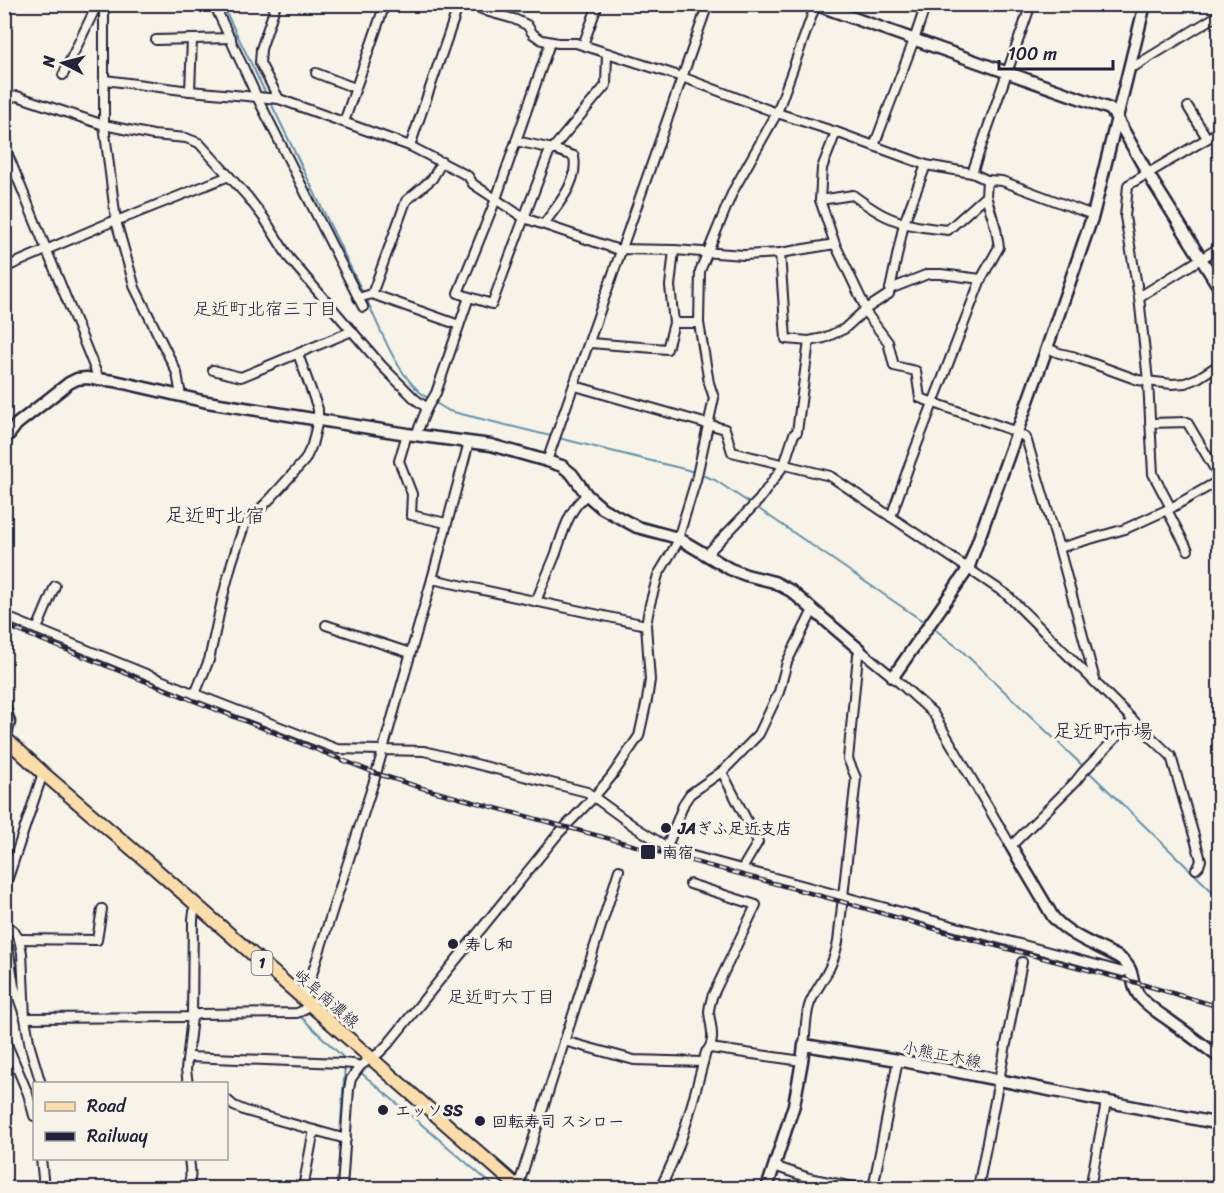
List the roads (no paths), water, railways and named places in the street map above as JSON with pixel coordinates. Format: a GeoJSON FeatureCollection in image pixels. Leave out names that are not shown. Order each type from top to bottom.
{"type":"FeatureCollection","features":[{"type":"Feature","properties":{"kind":"main road","name":"岐阜南濃線"},"geometry":{"type":"LineString","coordinates":[[5,737],[43,773],[518,1188]]}},
{"type":"Feature","properties":{"kind":"street"},"geometry":{"type":"LineString","coordinates":[[63,75],[96,8],[103,4],[104,125],[116,220],[135,288],[177,374],[181,396]]}},
{"type":"Feature","properties":{"kind":"street"},"geometry":{"type":"LineString","coordinates":[[214,4],[257,97],[363,307]]}},
{"type":"Feature","properties":{"kind":"street"},"geometry":{"type":"LineString","coordinates":[[276,4],[261,49],[260,63],[279,99]]}},
{"type":"Feature","properties":{"kind":"street"},"geometry":{"type":"LineString","coordinates":[[344,122],[385,4]]}},
{"type":"Feature","properties":{"kind":"street"},"geometry":{"type":"LineString","coordinates":[[410,146],[459,4]]}},
{"type":"Feature","properties":{"kind":"street"},"geometry":{"type":"LineString","coordinates":[[468,4],[490,8],[527,25],[533,34],[550,43],[583,45],[682,77],[926,165],[972,174],[987,180],[1002,181],[1093,215]]}},
{"type":"Feature","properties":{"kind":"street"},"geometry":{"type":"LineString","coordinates":[[583,45],[598,4]]}},
{"type":"Feature","properties":{"kind":"street"},"geometry":{"type":"LineString","coordinates":[[547,461],[708,4]]}},
{"type":"Feature","properties":{"kind":"street"},"geometry":{"type":"LineString","coordinates":[[874,146],[926,4]]}},
{"type":"Feature","properties":{"kind":"street"},"geometry":{"type":"LineString","coordinates":[[972,174],[1031,4]]}},
{"type":"Feature","properties":{"kind":"street"},"geometry":{"type":"LineString","coordinates":[[893,677],[968,568],[1093,215],[1145,4]]}},
{"type":"Feature","properties":{"kind":"street"},"geometry":{"type":"LineString","coordinates":[[342,1188],[351,1079],[360,1066],[388,1044],[558,834],[611,777],[639,736],[650,680],[646,625],[650,604],[658,575],[676,546],[696,480],[714,399],[709,383],[699,323],[700,271],[733,191],[777,112],[815,5],[1110,109],[1220,289]]}},
{"type":"Feature","properties":{"kind":"street"},"geometry":{"type":"LineString","coordinates":[[1130,66],[1135,66],[1220,14]]}},
{"type":"Feature","properties":{"kind":"street"},"geometry":{"type":"LineString","coordinates":[[156,40],[231,38]]}},
{"type":"Feature","properties":{"kind":"street"},"geometry":{"type":"LineString","coordinates":[[190,91],[192,39]]}},
{"type":"Feature","properties":{"kind":"street"},"geometry":{"type":"LineString","coordinates":[[550,43],[496,199],[458,293],[492,304],[548,155],[606,85],[607,53]]}},
{"type":"Feature","properties":{"kind":"street"},"geometry":{"type":"LineString","coordinates":[[316,74],[355,88]]}},
{"type":"Feature","properties":{"kind":"street"},"geometry":{"type":"LineString","coordinates":[[105,80],[279,99],[410,146],[468,176],[473,184],[524,218],[616,249],[744,255],[780,253],[835,244]]}},
{"type":"Feature","properties":{"kind":"street"},"geometry":{"type":"LineString","coordinates":[[4,99],[17,96],[104,125],[199,142],[248,196],[289,258],[351,331],[407,391],[427,408]]}},
{"type":"Feature","properties":{"kind":"street"},"geometry":{"type":"LineString","coordinates":[[1188,107],[1207,138]]}},
{"type":"Feature","properties":{"kind":"street"},"geometry":{"type":"LineString","coordinates":[[1188,550],[1153,474],[1148,381],[1139,297],[1125,217],[1128,185],[1220,131]]}},
{"type":"Feature","properties":{"kind":"street"},"geometry":{"type":"LineString","coordinates":[[836,132],[822,168],[820,200],[835,244],[865,309],[888,342],[894,366],[916,371],[920,398],[1017,432],[1026,438],[1095,681]]}},
{"type":"Feature","properties":{"kind":"street"},"geometry":{"type":"LineString","coordinates":[[516,141],[553,148],[574,156],[576,165],[571,186],[544,224]]}},
{"type":"Feature","properties":{"kind":"street"},"geometry":{"type":"LineString","coordinates":[[4,145],[99,379]]}},
{"type":"Feature","properties":{"kind":"street"},"geometry":{"type":"LineString","coordinates":[[372,294],[406,201],[432,179],[442,162]]}},
{"type":"Feature","properties":{"kind":"street"},"geometry":{"type":"LineString","coordinates":[[780,253],[786,339],[809,341],[824,338],[844,329],[865,309],[889,294],[904,223],[926,165]]}},
{"type":"Feature","properties":{"kind":"street"},"geometry":{"type":"LineString","coordinates":[[4,268],[116,220],[229,176]]}},
{"type":"Feature","properties":{"kind":"street"},"geometry":{"type":"LineString","coordinates":[[891,517],[910,460],[981,279],[999,247],[986,196],[987,180]]}},
{"type":"Feature","properties":{"kind":"street"},"geometry":{"type":"LineString","coordinates":[[820,200],[853,195],[890,218],[904,223],[948,231],[986,196]]}},
{"type":"Feature","properties":{"kind":"street"},"geometry":{"type":"LineString","coordinates":[[1139,297],[1220,247]]}},
{"type":"Feature","properties":{"kind":"street"},"geometry":{"type":"LineString","coordinates":[[590,343],[667,349],[674,323],[670,286],[674,250]]}},
{"type":"Feature","properties":{"kind":"street"},"geometry":{"type":"LineString","coordinates":[[890,289],[928,274],[981,279]]}},
{"type":"Feature","properties":{"kind":"street"},"geometry":{"type":"LineString","coordinates":[[358,298],[372,294],[459,326]]}},
{"type":"Feature","properties":{"kind":"street"},"geometry":{"type":"LineString","coordinates":[[446,523],[411,515],[412,494],[399,461],[436,393],[469,297]]}},
{"type":"Feature","properties":{"kind":"street"},"geometry":{"type":"LineString","coordinates":[[674,323],[699,323]]}},
{"type":"Feature","properties":{"kind":"street"},"geometry":{"type":"LineString","coordinates":[[213,370],[242,377],[351,331]]}},
{"type":"Feature","properties":{"kind":"street"},"geometry":{"type":"LineString","coordinates":[[706,555],[759,500],[784,465],[794,434],[797,432],[809,341]]}},
{"type":"Feature","properties":{"kind":"street"},"geometry":{"type":"LineString","coordinates":[[1047,348],[1138,380],[1172,384],[1185,383],[1198,378],[1220,364]]}},
{"type":"Feature","properties":{"kind":"street"},"geometry":{"type":"LineString","coordinates":[[195,694],[209,660],[223,596],[245,523],[305,460],[312,445],[318,420],[318,409],[298,354]]}},
{"type":"Feature","properties":{"kind":"street"},"geometry":{"type":"LineString","coordinates":[[4,441],[17,424],[69,383],[77,379],[99,379],[207,402],[491,445],[562,466],[572,474],[587,495],[602,508],[637,526],[678,538],[730,569],[774,582],[791,591],[893,677],[933,713],[1059,924],[1129,965],[1135,991],[1140,997],[1220,1058]]}},
{"type":"Feature","properties":{"kind":"street"},"geometry":{"type":"LineString","coordinates":[[574,386],[725,429],[732,452],[830,476],[1006,594],[1171,756],[1201,860],[1201,864],[1196,869]]}},
{"type":"Feature","properties":{"kind":"street"},"geometry":{"type":"LineString","coordinates":[[1059,548],[1125,529],[1169,509],[1220,479],[1187,422],[1150,423]]}},
{"type":"Feature","properties":{"kind":"street"},"geometry":{"type":"LineString","coordinates":[[26,1018],[192,1017],[198,1014],[297,1013],[302,1011],[411,653],[469,442]]}},
{"type":"Feature","properties":{"kind":"street"},"geometry":{"type":"LineString","coordinates":[[536,602],[566,525],[582,499],[587,495]]}},
{"type":"Feature","properties":{"kind":"street"},"geometry":{"type":"LineString","coordinates":[[432,579],[646,625]]}},
{"type":"Feature","properties":{"kind":"street"},"geometry":{"type":"LineString","coordinates":[[37,629],[56,586]]}},
{"type":"Feature","properties":{"kind":"street"},"geometry":{"type":"LineString","coordinates":[[667,847],[684,803],[690,794],[722,772],[759,734],[779,692],[787,662],[814,610]]}},
{"type":"Feature","properties":{"kind":"street"},"geometry":{"type":"LineString","coordinates":[[4,616],[337,749],[424,751],[586,792],[667,847],[1123,972],[1130,970]]}},
{"type":"Feature","properties":{"kind":"street"},"geometry":{"type":"LineString","coordinates":[[326,625],[411,653]]}},
{"type":"Feature","properties":{"kind":"street"},"geometry":{"type":"LineString","coordinates":[[767,1188],[794,1105],[802,1061],[806,1015],[811,1000],[836,953],[856,778],[848,759],[860,650]]}},
{"type":"Feature","properties":{"kind":"street"},"geometry":{"type":"LineString","coordinates":[[4,706],[9,722],[5,737]]}},
{"type":"Feature","properties":{"kind":"street"},"geometry":{"type":"LineString","coordinates":[[1011,846],[1133,720]]}},
{"type":"Feature","properties":{"kind":"street"},"geometry":{"type":"LineString","coordinates":[[722,772],[758,842],[742,869]]}},
{"type":"Feature","properties":{"kind":"street"},"geometry":{"type":"LineString","coordinates":[[4,890],[43,773]]}},
{"type":"Feature","properties":{"kind":"street"},"geometry":{"type":"LineString","coordinates":[[518,1188],[619,870]]}},
{"type":"Feature","properties":{"kind":"street"},"geometry":{"type":"LineString","coordinates":[[660,1188],[685,1129],[706,1052],[710,1048],[712,1032],[709,1010],[712,997],[756,905],[690,884]]}},
{"type":"Feature","properties":{"kind":"street"},"geometry":{"type":"LineString","coordinates":[[188,1082],[186,1070],[192,1017],[195,904]]}},
{"type":"Feature","properties":{"kind":"street"},"geometry":{"type":"LineString","coordinates":[[19,939],[97,940],[102,909]]}},
{"type":"Feature","properties":{"kind":"street"},"geometry":{"type":"LineString","coordinates":[[4,924],[14,930],[19,939],[30,1047],[42,1082]]}},
{"type":"Feature","properties":{"kind":"street"},"geometry":{"type":"LineString","coordinates":[[4,942],[8,947],[14,986],[26,1018]]}},
{"type":"Feature","properties":{"kind":"street"},"geometry":{"type":"LineString","coordinates":[[978,1188],[1022,962]]}},
{"type":"Feature","properties":{"kind":"street"},"geometry":{"type":"LineString","coordinates":[[4,1037],[28,1094],[33,1112]]}},
{"type":"Feature","properties":{"kind":"street"},"geometry":{"type":"LineString","coordinates":[[564,1041],[634,1060],[703,1062]]}},
{"type":"Feature","properties":{"kind":"street","name":"小熊正木線"},"geometry":{"type":"LineString","coordinates":[[804,1045],[898,1060],[1220,1124]]}},
{"type":"Feature","properties":{"kind":"street"},"geometry":{"type":"LineString","coordinates":[[710,1048],[802,1061]]}},
{"type":"Feature","properties":{"kind":"street"},"geometry":{"type":"LineString","coordinates":[[188,1057],[344,1063],[360,1066]]}},
{"type":"Feature","properties":{"kind":"street"},"geometry":{"type":"LineString","coordinates":[[873,1188],[898,1060]]}},
{"type":"Feature","properties":{"kind":"street"},"geometry":{"type":"LineString","coordinates":[[228,1101],[246,1111],[346,1139]]}},
{"type":"Feature","properties":{"kind":"street"},"geometry":{"type":"LineString","coordinates":[[1090,1188],[1106,1102]]}},
{"type":"Feature","properties":{"kind":"street"},"geometry":{"type":"LineString","coordinates":[[303,1188],[314,1130]]}},
{"type":"Feature","properties":{"kind":"street"},"geometry":{"type":"LineString","coordinates":[[41,1160],[44,1188]]}},
{"type":"Feature","properties":{"kind":"street"},"geometry":{"type":"LineString","coordinates":[[186,1188],[191,1176],[189,1160]]}},
{"type":"Feature","properties":{"kind":"street"},"geometry":{"type":"LineString","coordinates":[[774,1166],[809,1178],[858,1188]]}},
{"type":"Feature","properties":{"kind":"waterway"},"geometry":{"type":"LineString","coordinates":[[222,4],[267,96]]}},
{"type":"Feature","properties":{"kind":"waterway"},"geometry":{"type":"LineString","coordinates":[[270,101],[363,293]]}},
{"type":"Feature","properties":{"kind":"waterway"},"geometry":{"type":"LineString","coordinates":[[366,298],[399,367],[418,390],[429,399]]}},
{"type":"Feature","properties":{"kind":"waterway"},"geometry":{"type":"LineString","coordinates":[[434,402],[449,411],[688,470],[715,480],[751,504]]}},
{"type":"Feature","properties":{"kind":"waterway"},"geometry":{"type":"LineString","coordinates":[[756,507],[927,624]]}},
{"type":"Feature","properties":{"kind":"waterway"},"geometry":{"type":"LineString","coordinates":[[932,627],[962,651],[1084,767]]}},
{"type":"Feature","properties":{"kind":"waterway"},"geometry":{"type":"LineString","coordinates":[[1088,771],[1220,899]]}},
{"type":"Feature","properties":{"kind":"waterway"},"geometry":{"type":"LineString","coordinates":[[301,1017],[348,1062]]}},
{"type":"Feature","properties":{"kind":"waterway"},"geometry":{"type":"LineString","coordinates":[[340,1134],[345,1065]]}},
{"type":"Feature","properties":{"kind":"waterway"},"geometry":{"type":"LineString","coordinates":[[359,1071],[496,1188]]}},
{"type":"Feature","properties":{"kind":"waterway"},"geometry":{"type":"LineString","coordinates":[[337,1188],[340,1140]]}},
{"type":"Feature","properties":{"kind":"railway"},"geometry":{"type":"LineString","coordinates":[[4,625],[375,773],[422,788],[1220,1007]]}},
{"type":"Feature","properties":{"kind":"place","name":"JAぎふ足近支店"},"geometry":{"type":"Point","coordinates":[666,828]}},
{"type":"Feature","properties":{"kind":"place","name":"南宿"},"geometry":{"type":"Point","coordinates":[648,852]}},
{"type":"Feature","properties":{"kind":"place","name":"寿し和"},"geometry":{"type":"Point","coordinates":[453,944]}},
{"type":"Feature","properties":{"kind":"place","name":"エッソSS"},"geometry":{"type":"Point","coordinates":[383,1110]}},
{"type":"Feature","properties":{"kind":"place","name":"回転寿司 スシロー"},"geometry":{"type":"Point","coordinates":[480,1121]}},
{"type":"Feature","properties":{"kind":"district","name":"足近町北宿三丁目"},"geometry":{"type":"Point","coordinates":[265,309]}},
{"type":"Feature","properties":{"kind":"district","name":"足近町北宿"},"geometry":{"type":"Point","coordinates":[215,515]}},
{"type":"Feature","properties":{"kind":"district","name":"足近町市場"},"geometry":{"type":"Point","coordinates":[1103,731]}},
{"type":"Feature","properties":{"kind":"district","name":"足近町六丁目"},"geometry":{"type":"Point","coordinates":[501,997]}}]}
